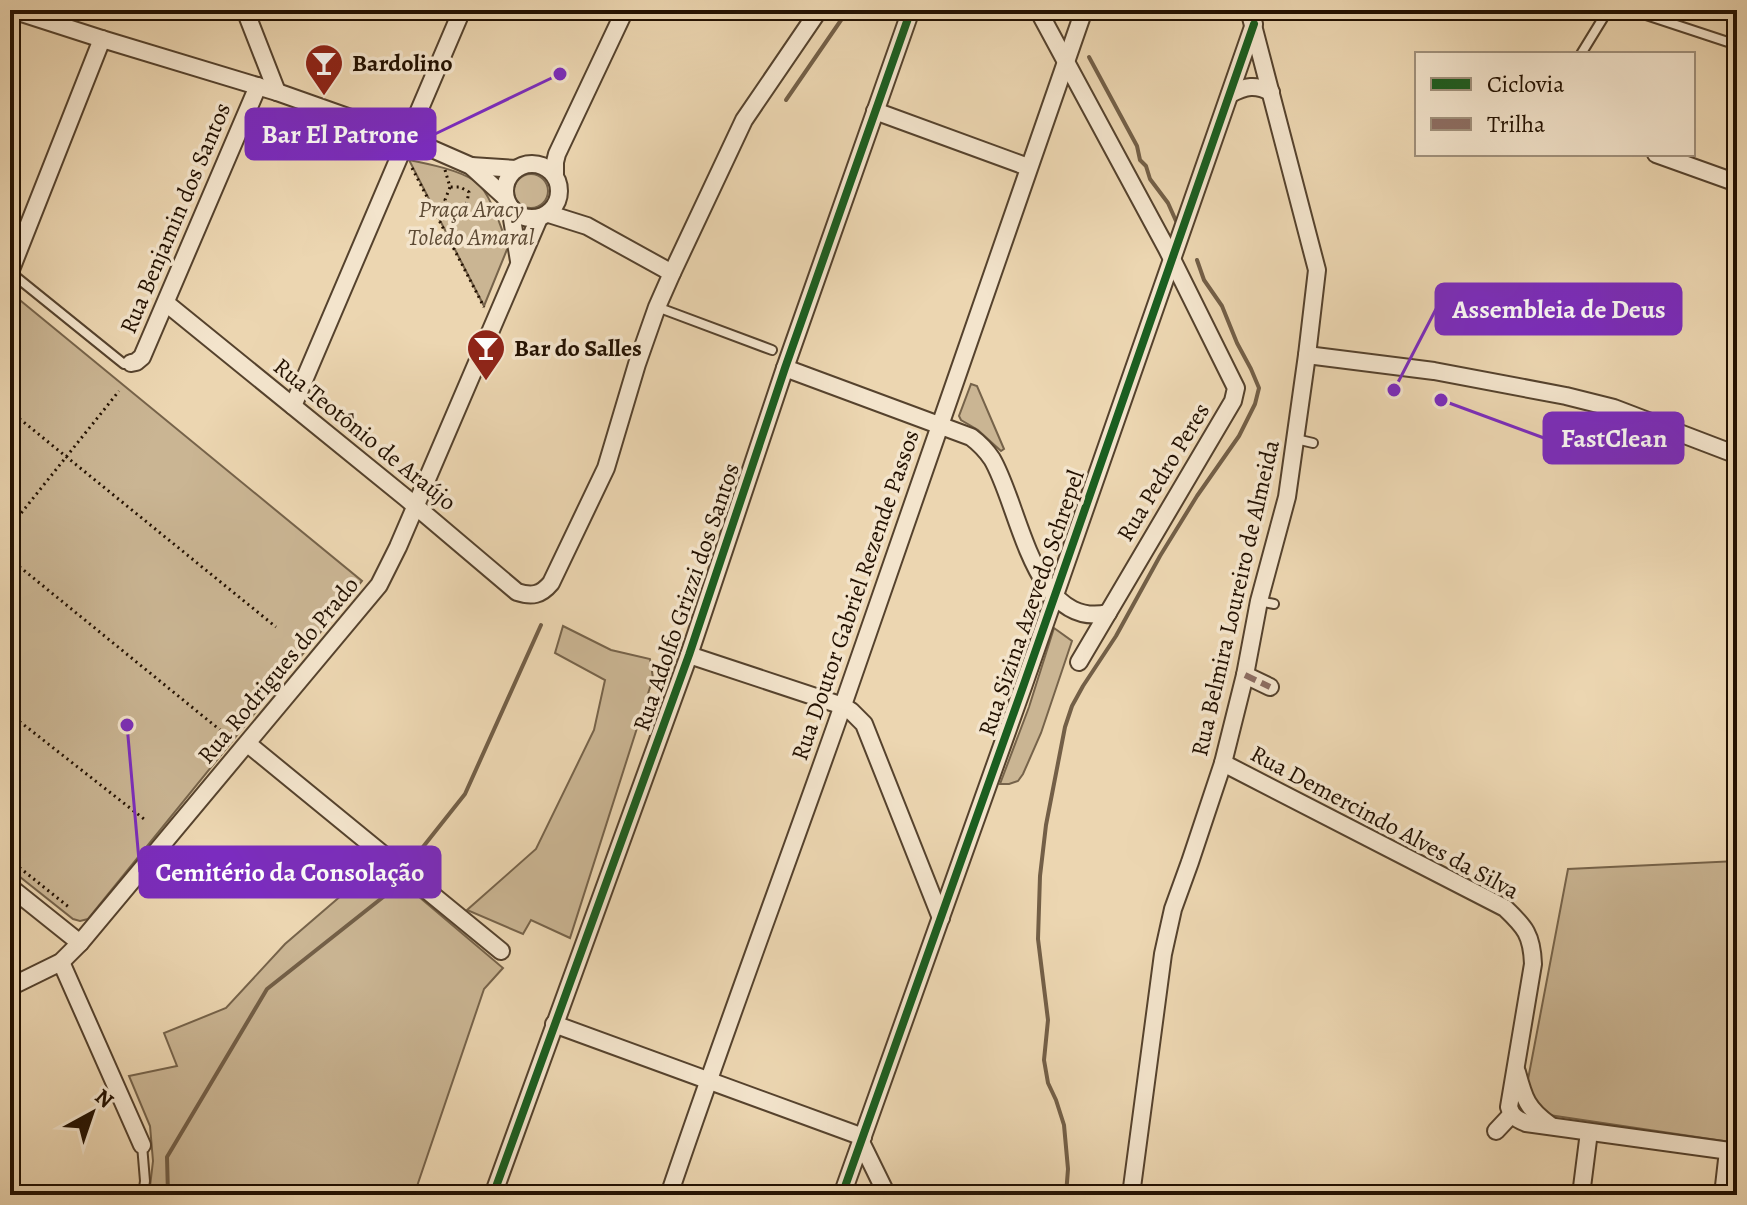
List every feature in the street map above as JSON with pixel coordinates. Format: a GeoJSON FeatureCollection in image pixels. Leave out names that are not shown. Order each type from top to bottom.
{"type":"FeatureCollection","features":[{"type":"Feature","properties":{"kind":"street"},"geometry":{"type":"LineString","coordinates":[[12,10],[277,92],[404,144],[439,152],[471,166],[516,169]]}},
{"type":"Feature","properties":{"kind":"street"},"geometry":{"type":"LineString","coordinates":[[245,10],[277,92]]}},
{"type":"Feature","properties":{"kind":"street"},"geometry":{"type":"LineString","coordinates":[[293,406],[462,10]]}},
{"type":"Feature","properties":{"kind":"street"},"geometry":{"type":"LineString","coordinates":[[544,216],[556,206],[560,196],[555,175],[557,154],[625,10]]}},
{"type":"Feature","properties":{"kind":"street"},"geometry":{"type":"LineString","coordinates":[[657,307],[744,120],[819,10]]}},
{"type":"Feature","properties":{"kind":"street","name":"Rua Adolfo Grizzi dos Santos"},"geometry":{"type":"LineString","coordinates":[[493,1195],[689,655],[785,368],[911,10]]}},
{"type":"Feature","properties":{"kind":"street"},"geometry":{"type":"LineString","coordinates":[[1038,10],[1172,259]]}},
{"type":"Feature","properties":{"kind":"street","name":"Rua Doutor Gabriel Rezende Passos"},"geometry":{"type":"LineString","coordinates":[[669,1195],[843,706],[1084,10]]}},
{"type":"Feature","properties":{"kind":"street","name":"Rua Belmira Loureiro de Almeida"},"geometry":{"type":"LineString","coordinates":[[1131,1195],[1163,954],[1173,909],[1223,763],[1267,602],[1296,439],[1317,270],[1251,17]]}},
{"type":"Feature","properties":{"kind":"street","name":"Rua Sizina Azevedo Schrepel"},"geometry":{"type":"LineString","coordinates":[[842,1195],[1230,94],[1251,17]]}},
{"type":"Feature","properties":{"kind":"street"},"geometry":{"type":"LineString","coordinates":[[10,272],[102,39]]}},
{"type":"Feature","properties":{"kind":"street","name":"Rua Benjamin dos Santos"},"geometry":{"type":"LineString","coordinates":[[131,363],[142,357],[258,86]]}},
{"type":"Feature","properties":{"kind":"street"},"geometry":{"type":"LineString","coordinates":[[1230,94],[1252,86],[1271,92]]}},
{"type":"Feature","properties":{"kind":"street"},"geometry":{"type":"LineString","coordinates":[[875,111],[1028,167]]}},
{"type":"Feature","properties":{"kind":"street"},"geometry":{"type":"LineString","coordinates":[[1662,156],[1737,183]]}},
{"type":"Feature","properties":{"kind":"street"},"geometry":{"type":"LineString","coordinates":[[519,263],[505,187],[509,176],[526,164],[537,164],[555,175]]}},
{"type":"Feature","properties":{"kind":"street"},"geometry":{"type":"LineString","coordinates":[[471,166],[518,215],[528,218],[544,216],[587,226],[672,273]]}},
{"type":"Feature","properties":{"kind":"street"},"geometry":{"type":"LineString","coordinates":[[560,196],[587,226]]}},
{"type":"Feature","properties":{"kind":"street","name":"Rua Rodrigues do Prado"},"geometry":{"type":"LineString","coordinates":[[10,987],[61,962],[80,943],[379,585],[519,263],[544,216]]}},
{"type":"Feature","properties":{"kind":"street","name":"Rua Pedro Peres"},"geometry":{"type":"LineString","coordinates":[[1079,662],[1235,395],[1234,382],[1172,259]]}},
{"type":"Feature","properties":{"kind":"street","name":"Rua Teotônio de Araújo"},"geometry":{"type":"LineString","coordinates":[[166,303],[517,592],[527,596],[545,591],[551,583],[606,468],[657,307]]}},
{"type":"Feature","properties":{"kind":"street"},"geometry":{"type":"LineString","coordinates":[[1307,355],[1434,371],[1566,396],[1614,408],[1737,455]]}},
{"type":"Feature","properties":{"kind":"street"},"geometry":{"type":"LineString","coordinates":[[785,368],[971,437],[992,460],[1038,571],[1054,597],[1068,608],[1082,613],[1094,616],[1108,613]]}},
{"type":"Feature","properties":{"kind":"street"},"geometry":{"type":"LineString","coordinates":[[689,655],[843,706],[864,724],[941,918]]}},
{"type":"Feature","properties":{"kind":"street"},"geometry":{"type":"LineString","coordinates":[[1245,675],[1270,687]]}},
{"type":"Feature","properties":{"kind":"street"},"geometry":{"type":"LineString","coordinates":[[248,744],[501,951]]}},
{"type":"Feature","properties":{"kind":"street","name":"Rua Demercindo Alves da Silva"},"geometry":{"type":"LineString","coordinates":[[1223,763],[1505,908],[1523,925],[1532,946],[1533,964],[1509,1107],[1514,1117]]}},
{"type":"Feature","properties":{"kind":"street"},"geometry":{"type":"LineString","coordinates":[[921,871],[937,882],[944,882],[952,879],[958,870]]}},
{"type":"Feature","properties":{"kind":"street"},"geometry":{"type":"LineString","coordinates":[[10,887],[80,943]]}},
{"type":"Feature","properties":{"kind":"street"},"geometry":{"type":"LineString","coordinates":[[61,962],[142,1145]]}},
{"type":"Feature","properties":{"kind":"street"},"geometry":{"type":"LineString","coordinates":[[554,1024],[862,1140],[887,1195]]}},
{"type":"Feature","properties":{"kind":"street","name":"Rua Demercindo Alves da Silva"},"geometry":{"type":"LineString","coordinates":[[1515,1065],[1526,1102],[1536,1116],[1551,1125]]}},
{"type":"Feature","properties":{"kind":"street"},"geometry":{"type":"LineString","coordinates":[[1503,1133],[1514,1117],[1526,1123],[1732,1151],[1723,1195]]}},
{"type":"Feature","properties":{"kind":"street"},"geometry":{"type":"LineString","coordinates":[[1581,1195],[1589,1132]]}},
{"type":"Feature","properties":{"kind":"street"},"geometry":{"type":"LineString","coordinates":[[849,1175],[856,1169],[864,1169],[876,1175]]}},
{"type":"Feature","properties":{"kind":"lane"},"geometry":{"type":"LineString","coordinates":[[1582,52],[1608,10]]}},
{"type":"Feature","properties":{"kind":"lane"},"geometry":{"type":"LineString","coordinates":[[1631,10],[1737,45]]}},
{"type":"Feature","properties":{"kind":"lane"},"geometry":{"type":"LineString","coordinates":[[10,272],[124,364],[131,363]]}},
{"type":"Feature","properties":{"kind":"lane"},"geometry":{"type":"LineString","coordinates":[[657,307],[772,350]]}},
{"type":"Feature","properties":{"kind":"lane"},"geometry":{"type":"LineString","coordinates":[[1296,439],[1313,443]]}},
{"type":"Feature","properties":{"kind":"lane"},"geometry":{"type":"LineString","coordinates":[[142,1145],[143,1195]]}},
{"type":"Feature","properties":{"kind":"path"},"geometry":{"type":"LineString","coordinates":[[404,144],[477,296],[483,307],[497,316]]}},
{"type":"Feature","properties":{"kind":"path"},"geometry":{"type":"LineString","coordinates":[[439,152],[450,187],[445,200],[453,210],[466,206],[469,192],[460,187],[450,187]]}},
{"type":"Feature","properties":{"kind":"path"},"geometry":{"type":"LineString","coordinates":[[10,527],[119,391]]}},
{"type":"Feature","properties":{"kind":"path"},"geometry":{"type":"LineString","coordinates":[[10,411],[276,627]]}},
{"type":"Feature","properties":{"kind":"path"},"geometry":{"type":"LineString","coordinates":[[10,559],[220,730]]}},
{"type":"Feature","properties":{"kind":"path"},"geometry":{"type":"LineString","coordinates":[[10,714],[144,819]]}},
{"type":"Feature","properties":{"kind":"path"},"geometry":{"type":"LineString","coordinates":[[10,860],[70,908]]}},
{"type":"Feature","properties":{"kind":"green space","name":"Praça Aracy Toledo Amaral"},"geometry":{"type":"Polygon","coordinates":[[[409,160],[468,177],[480,186],[490,202],[508,247],[484,306],[409,160]]]}},
{"type":"Feature","properties":{"kind":"green space"},"geometry":{"type":"Polygon","coordinates":[[[531,174],[543,179],[548,191],[543,203],[531,208],[519,203],[514,191],[519,179],[531,174]]]}},
{"type":"Feature","properties":{"kind":"green space"},"geometry":{"type":"Polygon","coordinates":[[[10,292],[362,581],[88,919],[80,921],[73,919],[10,869],[10,292]]]}},
{"type":"Feature","properties":{"kind":"green space"},"geometry":{"type":"Polygon","coordinates":[[[971,384],[977,386],[1004,449],[1001,451],[959,416],[971,384]]]}},
{"type":"Feature","properties":{"kind":"green space"},"geometry":{"type":"Polygon","coordinates":[[[563,626],[611,650],[650,659],[653,678],[570,938],[531,920],[523,934],[467,910],[536,849],[594,730],[605,680],[555,653],[563,626]]]}},
{"type":"Feature","properties":{"kind":"green space"},"geometry":{"type":"Polygon","coordinates":[[[1054,628],[1072,641],[1041,733],[1018,781],[1000,784],[1029,707],[1054,628]]]}},
{"type":"Feature","properties":{"kind":"green space"},"geometry":{"type":"Polygon","coordinates":[[[1737,861],[1737,1143],[1522,1111],[1568,869],[1737,861]]]}},
{"type":"Feature","properties":{"kind":"green space"},"geometry":{"type":"Polygon","coordinates":[[[379,863],[503,968],[484,989],[414,1195],[149,1195],[153,1161],[150,1126],[129,1076],[177,1066],[164,1033],[226,1008],[285,944],[379,863]]]}},
{"type":"Feature","properties":{"kind":"waterway"},"geometry":{"type":"LineString","coordinates":[[786,100],[848,10]]}},
{"type":"Feature","properties":{"kind":"waterway"},"geometry":{"type":"LineString","coordinates":[[1089,57],[1137,146],[1150,179],[1168,203],[1176,221]]}},
{"type":"Feature","properties":{"kind":"waterway"},"geometry":{"type":"LineString","coordinates":[[1066,1195],[1068,1169],[1064,1125],[1048,1083],[1044,1060],[1048,1020],[1038,939],[1040,876],[1046,825],[1065,727],[1083,686],[1116,636],[1160,556],[1239,436],[1255,404],[1259,388],[1222,306],[1204,280],[1197,260]]}},
{"type":"Feature","properties":{"kind":"waterway"},"geometry":{"type":"LineString","coordinates":[[415,857],[465,794],[541,625]]}},
{"type":"Feature","properties":{"kind":"waterway"},"geometry":{"type":"LineString","coordinates":[[168,1195],[167,1157],[267,989],[392,890]]}},
{"type":"Feature","properties":{"kind":"marked path"},"geometry":{"type":"LineString","coordinates":[[1245,675],[1270,687]]}},
{"type":"Feature","properties":{"kind":"cycle path"},"geometry":{"type":"LineString","coordinates":[[493,1195],[689,655],[785,368],[911,10]]}},
{"type":"Feature","properties":{"kind":"cycle path"},"geometry":{"type":"LineString","coordinates":[[842,1195],[1254,24]]}},
{"type":"Feature","properties":{"kind":"place","name":"Bar El Patrone"},"geometry":{"type":"Point","coordinates":[560,74]}},
{"type":"Feature","properties":{"kind":"place","name":"Bardolino"},"geometry":{"type":"Point","coordinates":[324,97]}},
{"type":"Feature","properties":{"kind":"place","name":"Bar do Salles"},"geometry":{"type":"Point","coordinates":[486,382]}},
{"type":"Feature","properties":{"kind":"place","name":"Assembleia de Deus"},"geometry":{"type":"Point","coordinates":[1394,390]}},
{"type":"Feature","properties":{"kind":"place","name":"FastClean"},"geometry":{"type":"Point","coordinates":[1441,400]}},
{"type":"Feature","properties":{"kind":"place","name":"Cemitério da Consolação"},"geometry":{"type":"Point","coordinates":[127,725]}}]}
